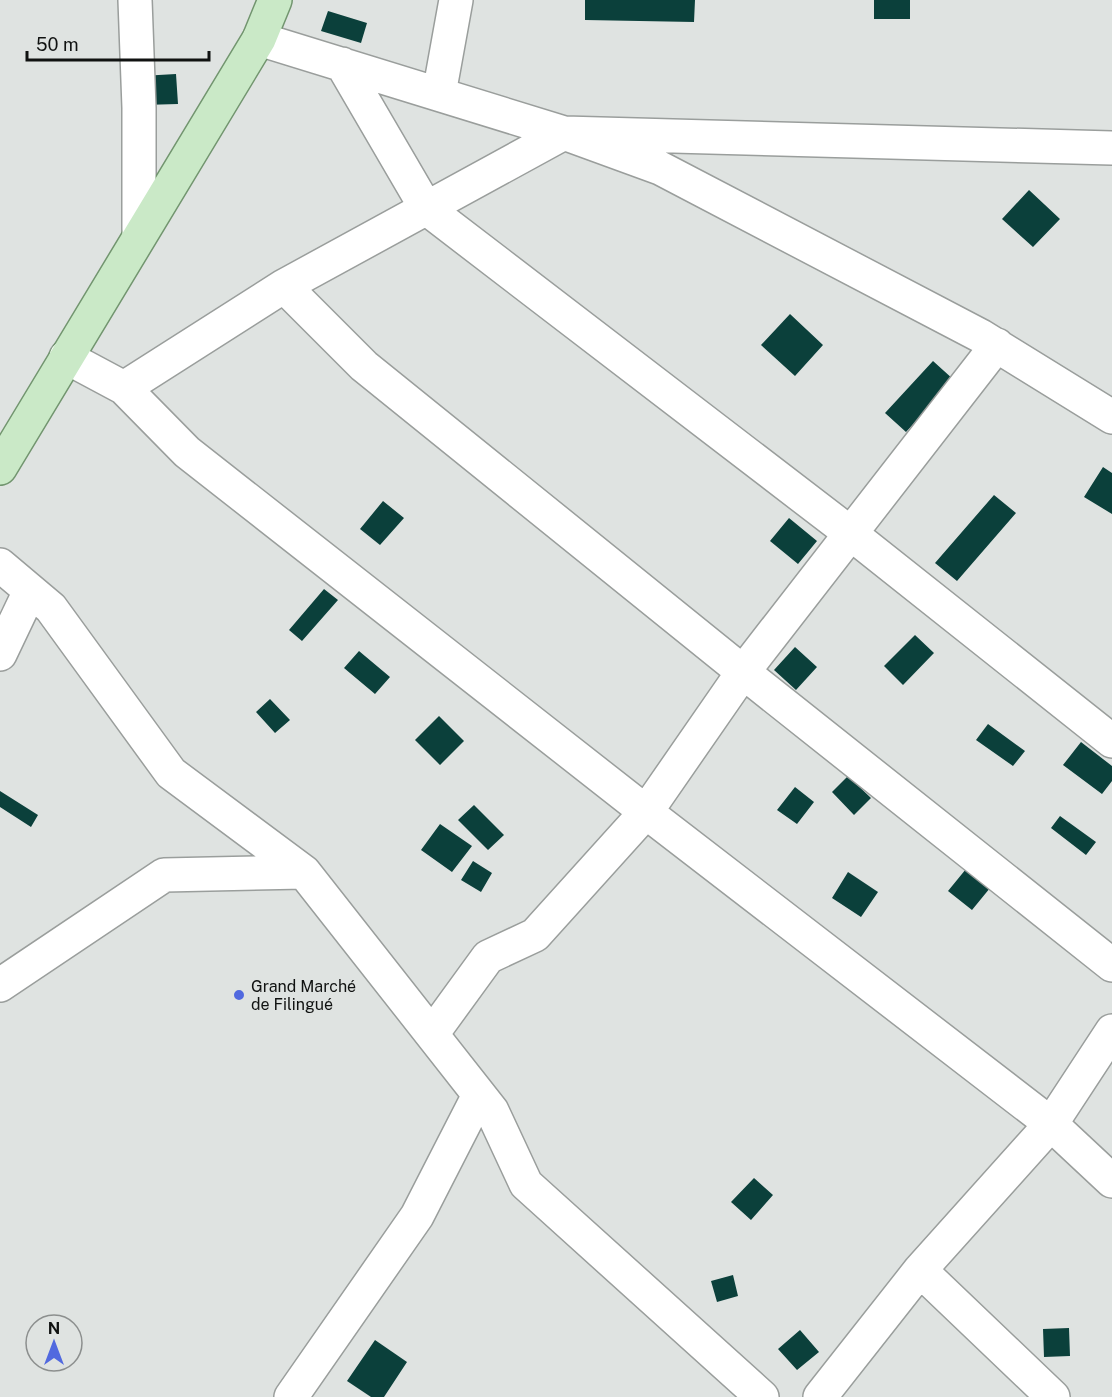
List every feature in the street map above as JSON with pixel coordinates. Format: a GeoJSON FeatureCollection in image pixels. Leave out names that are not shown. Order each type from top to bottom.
{"type":"FeatureCollection","features":[{"type":"Feature","properties":{"kind":"main road"},"geometry":{"type":"LineString","coordinates":[[0,468],[258,39],[275,0]]}},
{"type":"Feature","properties":{"kind":"street"},"geometry":{"type":"LineString","coordinates":[[135,0],[140,236]]}},
{"type":"Feature","properties":{"kind":"street"},"geometry":{"type":"LineString","coordinates":[[439,94],[456,0]]}},
{"type":"Feature","properties":{"kind":"street"},"geometry":{"type":"LineString","coordinates":[[258,39],[564,133],[660,168],[997,345],[1112,417]]}},
{"type":"Feature","properties":{"kind":"street"},"geometry":{"type":"LineString","coordinates":[[342,64],[426,208],[850,533],[1112,741]]}},
{"type":"Feature","properties":{"kind":"street"},"geometry":{"type":"LineString","coordinates":[[124,388],[284,286],[564,133],[1112,148]]}},
{"type":"Feature","properties":{"kind":"street"},"geometry":{"type":"LineString","coordinates":[[284,286],[364,366],[743,672],[1112,965]]}},
{"type":"Feature","properties":{"kind":"street"},"geometry":{"type":"LineString","coordinates":[[432,1035],[488,957],[535,935],[646,812],[743,672],[997,345]]}},
{"type":"Feature","properties":{"kind":"street"},"geometry":{"type":"LineString","coordinates":[[66,357],[124,388],[187,452],[646,812],[1051,1124],[1112,1181]]}},
{"type":"Feature","properties":{"kind":"street"},"geometry":{"type":"LineString","coordinates":[[0,566],[51,608],[171,773],[304,872],[492,1111],[526,1184],[762,1397]]}},
{"type":"Feature","properties":{"kind":"street"},"geometry":{"type":"LineString","coordinates":[[0,654],[30,591]]}},
{"type":"Feature","properties":{"kind":"street"},"geometry":{"type":"LineString","coordinates":[[0,985],[164,875],[304,872]]}},
{"type":"Feature","properties":{"kind":"street"},"geometry":{"type":"LineString","coordinates":[[820,1397],[920,1270],[1051,1124],[1112,1031]]}},
{"type":"Feature","properties":{"kind":"street"},"geometry":{"type":"LineString","coordinates":[[291,1397],[417,1216],[479,1095]]}},
{"type":"Feature","properties":{"kind":"street"},"geometry":{"type":"LineString","coordinates":[[920,1270],[1053,1397]]}},
{"type":"Feature","properties":{"kind":"building"},"geometry":{"type":"Polygon","coordinates":[[[585,0],[695,0],[694,22],[585,20],[585,0]]]}},
{"type":"Feature","properties":{"kind":"building"},"geometry":{"type":"Polygon","coordinates":[[[874,0],[910,0],[910,19],[874,19],[874,0]]]}},
{"type":"Feature","properties":{"kind":"building"},"geometry":{"type":"Polygon","coordinates":[[[328,11],[367,23],[361,43],[321,31],[328,11]]]}},
{"type":"Feature","properties":{"kind":"building"},"geometry":{"type":"Polygon","coordinates":[[[176,74],[178,104],[143,105],[141,76],[176,74]]]}},
{"type":"Feature","properties":{"kind":"building"},"geometry":{"type":"Polygon","coordinates":[[[1029,190],[1060,219],[1033,247],[1002,219],[1029,190]]]}},
{"type":"Feature","properties":{"kind":"building"},"geometry":{"type":"Polygon","coordinates":[[[790,314],[823,345],[795,376],[761,345],[790,314]]]}},
{"type":"Feature","properties":{"kind":"building"},"geometry":{"type":"Polygon","coordinates":[[[933,361],[954,380],[906,432],[885,413],[933,361]]]}},
{"type":"Feature","properties":{"kind":"building"},"geometry":{"type":"Polygon","coordinates":[[[1103,467],[1112,473],[1112,514],[1084,497],[1103,467]]]}},
{"type":"Feature","properties":{"kind":"building"},"geometry":{"type":"Polygon","coordinates":[[[994,495],[1016,513],[957,581],[935,563],[994,495]]]}},
{"type":"Feature","properties":{"kind":"building"},"geometry":{"type":"Polygon","coordinates":[[[383,501],[404,518],[380,545],[360,529],[383,501]]]}},
{"type":"Feature","properties":{"kind":"building"},"geometry":{"type":"Polygon","coordinates":[[[789,518],[817,541],[798,564],[770,541],[789,518]]]}},
{"type":"Feature","properties":{"kind":"building"},"geometry":{"type":"Polygon","coordinates":[[[324,589],[338,600],[302,641],[289,630],[324,589]]]}},
{"type":"Feature","properties":{"kind":"building"},"geometry":{"type":"Polygon","coordinates":[[[915,635],[934,653],[903,685],[884,666],[915,635]]]}},
{"type":"Feature","properties":{"kind":"building"},"geometry":{"type":"Polygon","coordinates":[[[795,647],[817,667],[796,690],[774,670],[795,647]]]}},
{"type":"Feature","properties":{"kind":"building"},"geometry":{"type":"Polygon","coordinates":[[[359,651],[390,677],[375,694],[344,668],[359,651]]]}},
{"type":"Feature","properties":{"kind":"building"},"geometry":{"type":"Polygon","coordinates":[[[270,699],[290,720],[275,733],[256,712],[270,699]]]}},
{"type":"Feature","properties":{"kind":"building"},"geometry":{"type":"Polygon","coordinates":[[[439,716],[464,741],[440,765],[415,740],[439,716]]]}},
{"type":"Feature","properties":{"kind":"building"},"geometry":{"type":"Polygon","coordinates":[[[988,724],[1025,751],[1013,766],[976,740],[988,724]]]}},
{"type":"Feature","properties":{"kind":"building"},"geometry":{"type":"Polygon","coordinates":[[[1081,742],[1112,766],[1112,781],[1102,794],[1063,765],[1081,742]]]}},
{"type":"Feature","properties":{"kind":"building"},"geometry":{"type":"Polygon","coordinates":[[[848,776],[871,798],[854,815],[832,792],[848,776]]]}},
{"type":"Feature","properties":{"kind":"building"},"geometry":{"type":"Polygon","coordinates":[[[795,787],[814,802],[797,824],[777,810],[795,787]]]}},
{"type":"Feature","properties":{"kind":"building"},"geometry":{"type":"Polygon","coordinates":[[[0,791],[38,815],[31,827],[0,807],[0,791]]]}},
{"type":"Feature","properties":{"kind":"building"},"geometry":{"type":"Polygon","coordinates":[[[474,805],[504,835],[488,850],[458,820],[474,805]]]}},
{"type":"Feature","properties":{"kind":"building"},"geometry":{"type":"Polygon","coordinates":[[[1060,816],[1096,842],[1086,855],[1051,828],[1060,816]]]}},
{"type":"Feature","properties":{"kind":"building"},"geometry":{"type":"Polygon","coordinates":[[[440,824],[472,846],[452,872],[421,850],[440,824]]]}},
{"type":"Feature","properties":{"kind":"building"},"geometry":{"type":"Polygon","coordinates":[[[473,861],[492,873],[481,892],[461,880],[473,861]]]}},
{"type":"Feature","properties":{"kind":"building"},"geometry":{"type":"Polygon","coordinates":[[[966,869],[990,888],[972,910],[948,891],[966,869]]]}},
{"type":"Feature","properties":{"kind":"building"},"geometry":{"type":"Polygon","coordinates":[[[848,872],[878,892],[861,917],[832,898],[848,872]]]}},
{"type":"Feature","properties":{"kind":"building"},"geometry":{"type":"Polygon","coordinates":[[[754,1178],[773,1195],[751,1220],[731,1202],[754,1178]]]}},
{"type":"Feature","properties":{"kind":"building"},"geometry":{"type":"Polygon","coordinates":[[[733,1275],[738,1296],[717,1302],[711,1281],[733,1275]]]}},
{"type":"Feature","properties":{"kind":"building"},"geometry":{"type":"Polygon","coordinates":[[[1069,1328],[1070,1356],[1044,1357],[1043,1329],[1069,1328]]]}},
{"type":"Feature","properties":{"kind":"building"},"geometry":{"type":"Polygon","coordinates":[[[800,1330],[819,1352],[797,1370],[778,1349],[800,1330]]]}},
{"type":"Feature","properties":{"kind":"building"},"geometry":{"type":"Polygon","coordinates":[[[375,1340],[407,1362],[384,1397],[371,1397],[347,1381],[375,1340]]]}},
{"type":"Feature","properties":{"kind":"place","name":"Grand Marché de Filingué"},"geometry":{"type":"Point","coordinates":[239,995]}}]}
